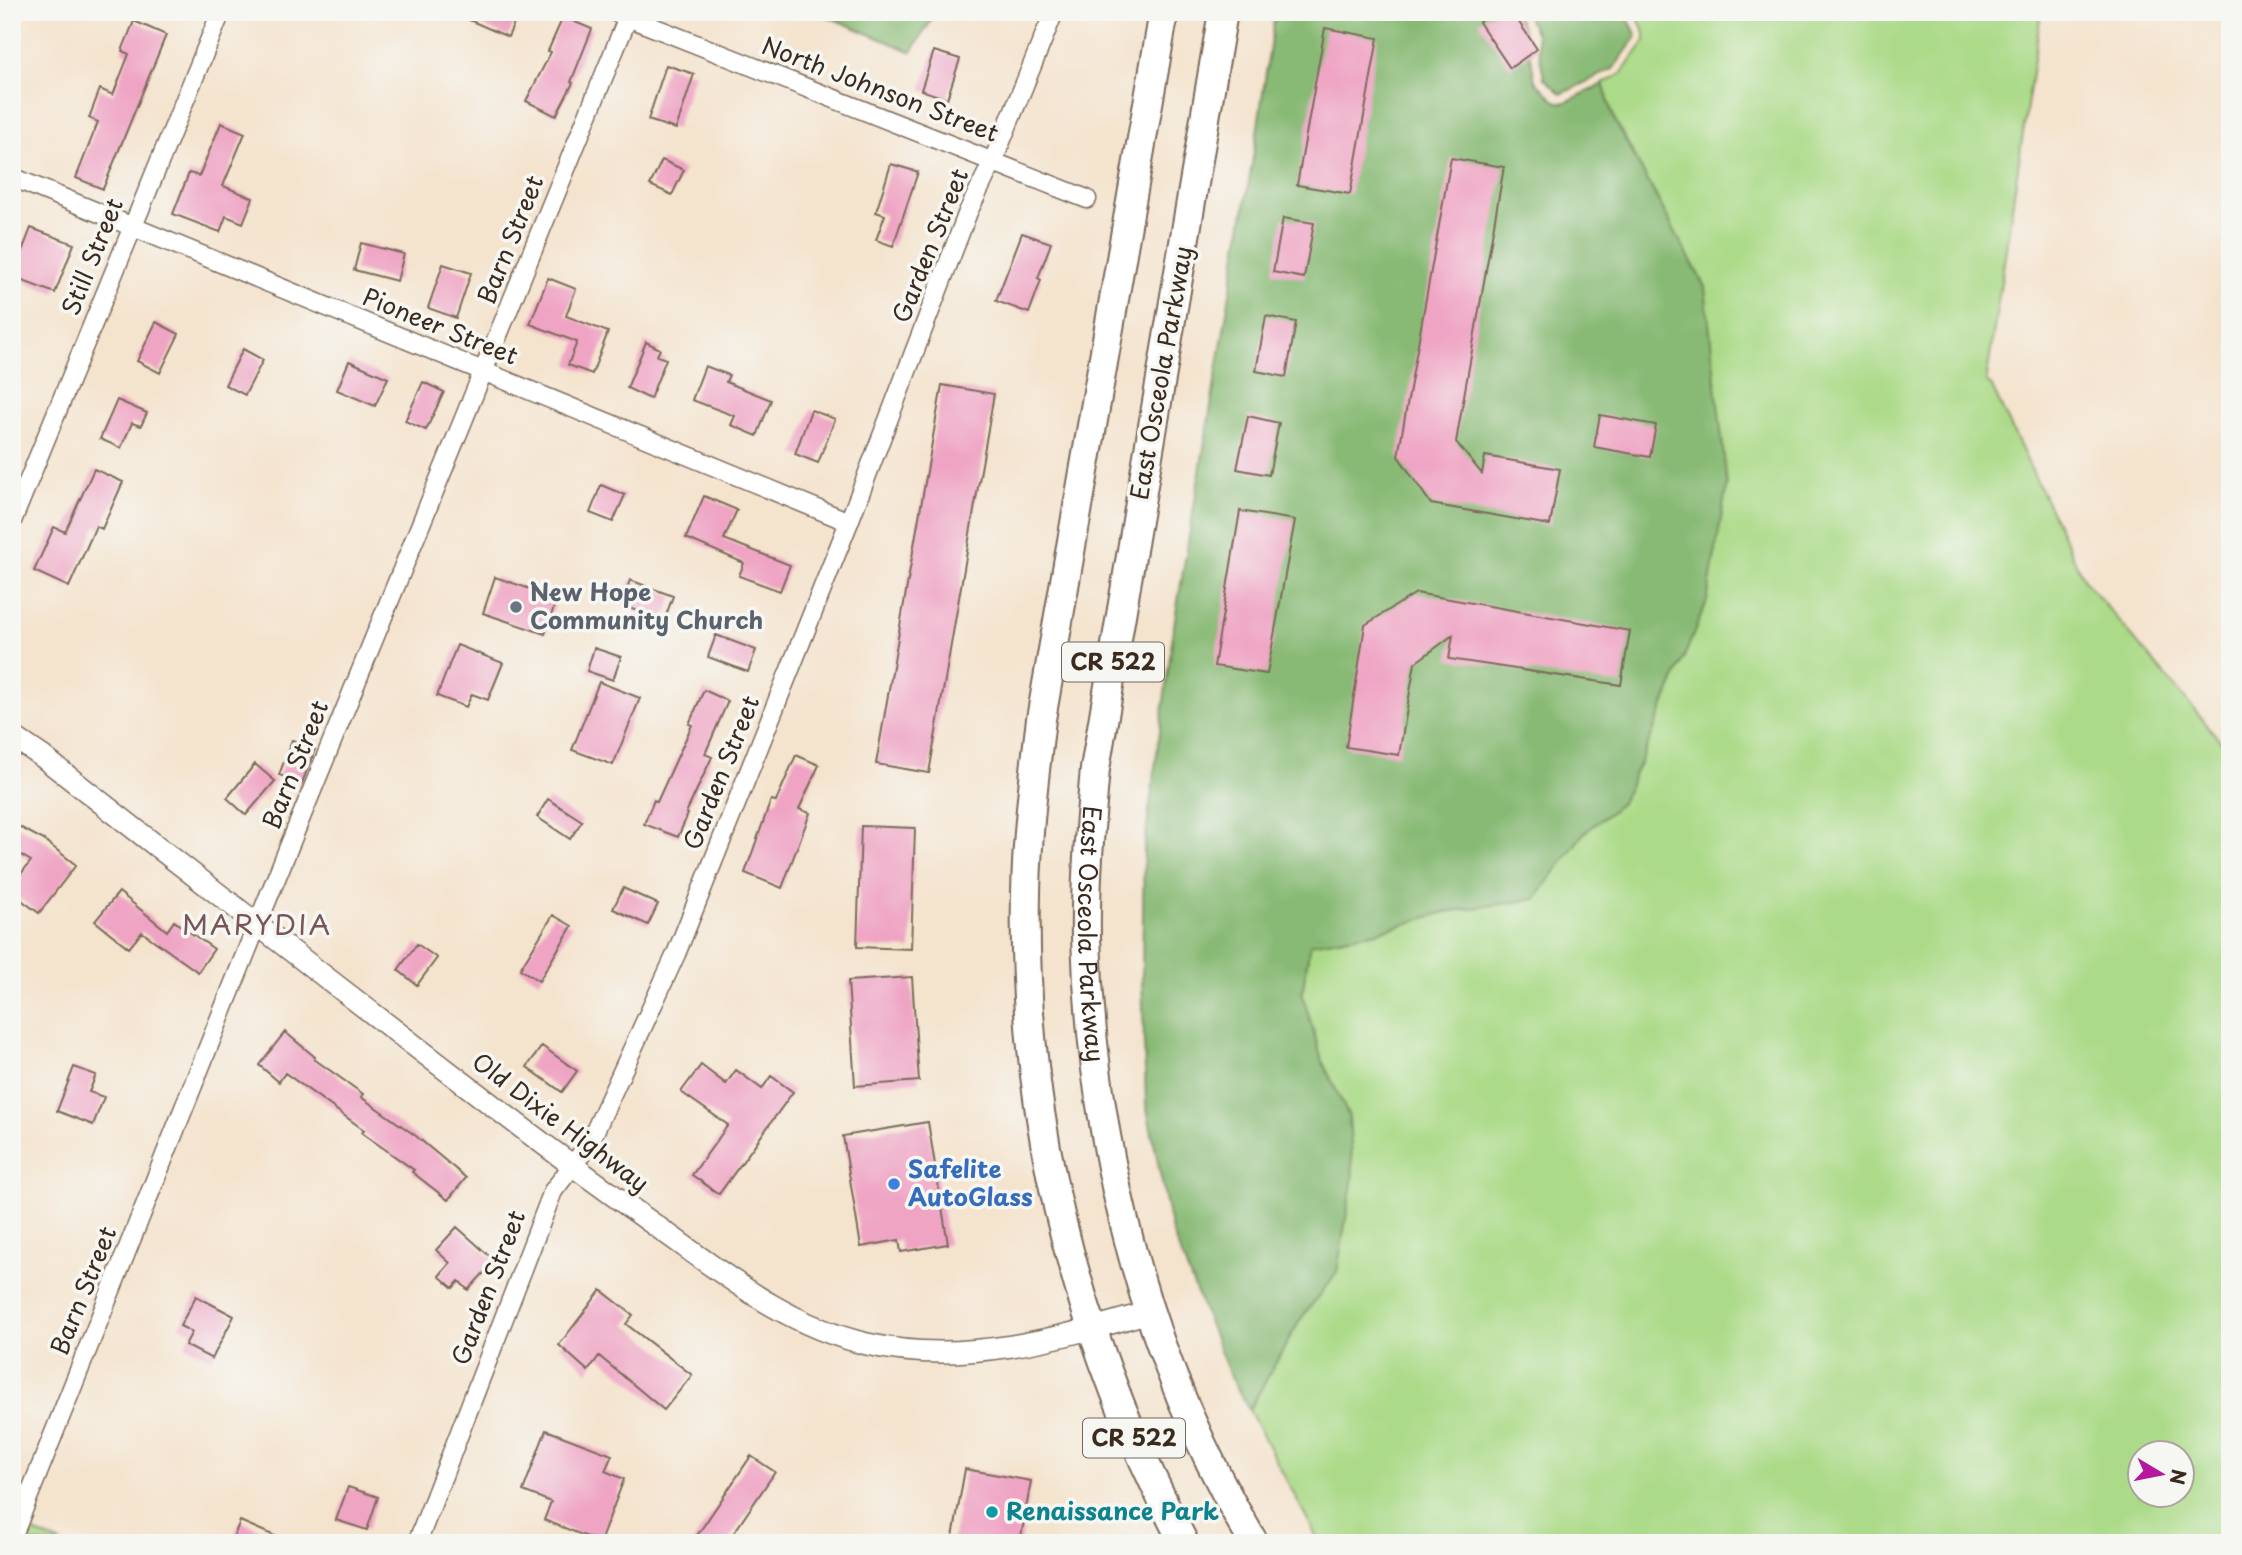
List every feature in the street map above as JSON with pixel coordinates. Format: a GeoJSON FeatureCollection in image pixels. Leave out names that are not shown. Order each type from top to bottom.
{"type":"FeatureCollection","features":[{"type":"Feature","properties":{"kind":"main road","name":"CR 522"},"geometry":{"type":"LineString","coordinates":[[1164,12],[1041,719],[1030,814],[1026,892],[1029,1020],[1047,1158],[1062,1230],[1091,1329],[1126,1421],[1157,1492],[1184,1543]]}},
{"type":"Feature","properties":{"kind":"main road","name":"East Osceola Parkway"},"geometry":{"type":"LineString","coordinates":[[1223,12],[1095,769],[1088,854],[1086,936],[1091,1019],[1101,1097],[1120,1206],[1149,1312],[1197,1437],[1226,1496],[1254,1543]]}},
{"type":"Feature","properties":{"kind":"street","name":"Still Street"},"geometry":{"type":"LineString","coordinates":[[12,521],[221,12]]}},
{"type":"Feature","properties":{"kind":"street","name":"Garden Street"},"geometry":{"type":"LineString","coordinates":[[417,1543],[553,1191],[589,1143],[676,954],[849,522],[968,212],[993,161],[1054,12]]}},
{"type":"Feature","properties":{"kind":"street","name":"North Johnson Street"},"geometry":{"type":"LineString","coordinates":[[624,14],[1087,199]]}},
{"type":"Feature","properties":{"kind":"street","name":"Barn Street"},"geometry":{"type":"LineString","coordinates":[[12,1538],[257,925],[484,372],[624,14]]}},
{"type":"Feature","properties":{"kind":"street","name":"Pioneer Street"},"geometry":{"type":"LineString","coordinates":[[12,177],[849,522]]}},
{"type":"Feature","properties":{"kind":"street","name":"Old Dixie Highway"},"geometry":{"type":"LineString","coordinates":[[12,736],[43,757],[573,1167],[753,1295],[799,1322],[838,1337],[891,1349],[946,1353],[979,1351],[1091,1329],[1149,1312]]}},
{"type":"Feature","properties":{"kind":"green space"},"geometry":{"type":"Polygon","coordinates":[[[817,12],[936,12],[912,52],[817,12]]]}},
{"type":"Feature","properties":{"kind":"green space"},"geometry":{"type":"Polygon","coordinates":[[[1275,12],[1515,12],[1527,36],[1535,81],[1554,100],[1566,102],[1603,84],[1614,119],[1705,287],[1727,484],[1707,601],[1643,756],[1621,803],[1583,834],[1535,899],[1445,912],[1377,932],[1310,944],[1302,993],[1322,1061],[1349,1117],[1353,1177],[1337,1272],[1300,1320],[1249,1410],[1229,1373],[1172,1232],[1146,1104],[1142,977],[1144,850],[1175,619],[1275,12]]]}},
{"type":"Feature","properties":{"kind":"green space"},"geometry":{"type":"Polygon","coordinates":[[[1525,12],[1625,12],[1637,36],[1613,69],[1561,94],[1544,78],[1536,34],[1525,12]]]}},
{"type":"Feature","properties":{"kind":"green space"},"geometry":{"type":"Polygon","coordinates":[[[1635,12],[2041,12],[1986,383],[1991,385],[2084,580],[2230,752],[2230,1543],[1320,1543],[1249,1410],[1300,1320],[1337,1272],[1349,1117],[1322,1061],[1302,993],[1310,944],[1377,932],[1445,912],[1535,899],[1583,834],[1621,803],[1707,601],[1705,287],[1614,118],[1603,84],[1621,74],[1645,41],[1645,33],[1635,12]]]}},
{"type":"Feature","properties":{"kind":"green space"},"geometry":{"type":"Polygon","coordinates":[[[31,1531],[61,1543],[26,1543],[31,1531]]]}},
{"type":"Feature","properties":{"kind":"building"},"geometry":{"type":"Polygon","coordinates":[[[451,12],[519,12],[508,37],[451,12]]]}},
{"type":"Feature","properties":{"kind":"building"},"geometry":{"type":"Polygon","coordinates":[[[1493,12],[1512,12],[1537,49],[1510,68],[1479,22],[1493,12]]]}},
{"type":"Feature","properties":{"kind":"building"},"geometry":{"type":"Polygon","coordinates":[[[563,17],[592,29],[571,82],[573,83],[556,116],[526,101],[551,52],[548,51],[563,17]]]}},
{"type":"Feature","properties":{"kind":"building"},"geometry":{"type":"Polygon","coordinates":[[[134,21],[166,35],[103,189],[76,178],[98,122],[89,118],[100,89],[113,95],[129,54],[122,51],[134,21]]]}},
{"type":"Feature","properties":{"kind":"building"},"geometry":{"type":"Polygon","coordinates":[[[1325,28],[1378,38],[1350,194],[1297,185],[1325,28]]]}},
{"type":"Feature","properties":{"kind":"building"},"geometry":{"type":"Polygon","coordinates":[[[934,51],[960,59],[947,99],[921,90],[934,51]]]}},
{"type":"Feature","properties":{"kind":"building"},"geometry":{"type":"Polygon","coordinates":[[[666,65],[694,74],[676,129],[648,120],[666,65]]]}},
{"type":"Feature","properties":{"kind":"building"},"geometry":{"type":"Polygon","coordinates":[[[221,123],[245,133],[223,186],[253,198],[243,223],[226,216],[220,232],[173,214],[189,173],[199,176],[221,123]]]}},
{"type":"Feature","properties":{"kind":"building"},"geometry":{"type":"Polygon","coordinates":[[[1451,158],[1504,167],[1456,442],[1482,474],[1485,456],[1560,469],[1550,525],[1431,504],[1398,456],[1451,158]]]}},
{"type":"Feature","properties":{"kind":"building"},"geometry":{"type":"Polygon","coordinates":[[[662,160],[684,170],[672,195],[650,185],[662,160]]]}},
{"type":"Feature","properties":{"kind":"building"},"geometry":{"type":"Polygon","coordinates":[[[891,164],[918,172],[893,246],[876,240],[885,215],[876,212],[891,164]]]}},
{"type":"Feature","properties":{"kind":"building"},"geometry":{"type":"Polygon","coordinates":[[[1283,218],[1314,223],[1304,278],[1273,272],[1283,218]]]}},
{"type":"Feature","properties":{"kind":"building"},"geometry":{"type":"Polygon","coordinates":[[[31,228],[74,244],[55,293],[12,277],[31,228]]]}},
{"type":"Feature","properties":{"kind":"building"},"geometry":{"type":"Polygon","coordinates":[[[1022,233],[1051,243],[1029,313],[996,301],[1022,233]]]}},
{"type":"Feature","properties":{"kind":"building"},"geometry":{"type":"Polygon","coordinates":[[[361,243],[404,254],[397,281],[354,270],[361,243]]]}},
{"type":"Feature","properties":{"kind":"building"},"geometry":{"type":"Polygon","coordinates":[[[443,264],[471,273],[456,318],[428,308],[443,264]]]}},
{"type":"Feature","properties":{"kind":"building"},"geometry":{"type":"Polygon","coordinates":[[[548,278],[576,289],[566,316],[608,332],[592,374],[568,365],[577,342],[530,324],[548,278]]]}},
{"type":"Feature","properties":{"kind":"building"},"geometry":{"type":"Polygon","coordinates":[[[1266,316],[1296,322],[1286,377],[1256,371],[1266,316]]]}},
{"type":"Feature","properties":{"kind":"building"},"geometry":{"type":"Polygon","coordinates":[[[156,322],[179,334],[160,373],[137,361],[156,322]]]}},
{"type":"Feature","properties":{"kind":"building"},"geometry":{"type":"Polygon","coordinates":[[[646,342],[660,349],[657,356],[666,359],[650,399],[627,388],[646,342]]]}},
{"type":"Feature","properties":{"kind":"building"},"geometry":{"type":"Polygon","coordinates":[[[243,349],[263,360],[245,395],[225,385],[243,349]]]}},
{"type":"Feature","properties":{"kind":"building"},"geometry":{"type":"Polygon","coordinates":[[[349,361],[388,378],[375,406],[337,390],[349,361]]]}},
{"type":"Feature","properties":{"kind":"building"},"geometry":{"type":"Polygon","coordinates":[[[705,366],[729,375],[726,382],[771,400],[757,436],[731,425],[735,416],[692,400],[705,366]]]}},
{"type":"Feature","properties":{"kind":"building"},"geometry":{"type":"Polygon","coordinates":[[[423,382],[444,392],[426,430],[405,421],[423,382]]]}},
{"type":"Feature","properties":{"kind":"building"},"geometry":{"type":"Polygon","coordinates":[[[942,385],[994,394],[929,773],[876,764],[942,385]]]}},
{"type":"Feature","properties":{"kind":"building"},"geometry":{"type":"Polygon","coordinates":[[[117,400],[147,413],[141,426],[132,423],[121,448],[100,439],[117,400]]]}},
{"type":"Feature","properties":{"kind":"building"},"geometry":{"type":"Polygon","coordinates":[[[811,410],[835,419],[818,463],[795,454],[811,410]]]}},
{"type":"Feature","properties":{"kind":"building"},"geometry":{"type":"Polygon","coordinates":[[[1600,415],[1656,425],[1650,457],[1594,447],[1600,415]]]}},
{"type":"Feature","properties":{"kind":"building"},"geometry":{"type":"Polygon","coordinates":[[[1248,416],[1279,423],[1269,475],[1237,469],[1248,416]]]}},
{"type":"Feature","properties":{"kind":"building"},"geometry":{"type":"Polygon","coordinates":[[[94,469],[123,482],[102,529],[96,526],[69,587],[34,571],[54,527],[65,532],[94,469]]]}},
{"type":"Feature","properties":{"kind":"building"},"geometry":{"type":"Polygon","coordinates":[[[601,485],[625,495],[613,522],[590,513],[601,485]]]}},
{"type":"Feature","properties":{"kind":"building"},"geometry":{"type":"Polygon","coordinates":[[[704,496],[737,510],[724,539],[790,565],[780,591],[739,576],[744,563],[686,538],[704,496]]]}},
{"type":"Feature","properties":{"kind":"building"},"geometry":{"type":"Polygon","coordinates":[[[1240,511],[1295,520],[1267,674],[1214,666],[1240,511]]]}},
{"type":"Feature","properties":{"kind":"building"},"geometry":{"type":"Polygon","coordinates":[[[495,577],[557,598],[545,634],[483,613],[495,577]]]}},
{"type":"Feature","properties":{"kind":"building"},"geometry":{"type":"Polygon","coordinates":[[[630,580],[673,596],[664,621],[621,605],[630,580]]]}},
{"type":"Feature","properties":{"kind":"building"},"geometry":{"type":"Polygon","coordinates":[[[1416,593],[1630,631],[1621,685],[1449,659],[1453,635],[1415,663],[1399,755],[1346,747],[1365,625],[1416,593]]]}},
{"type":"Feature","properties":{"kind":"building"},"geometry":{"type":"Polygon","coordinates":[[[716,635],[756,650],[748,672],[708,657],[716,635]]]}},
{"type":"Feature","properties":{"kind":"building"},"geometry":{"type":"Polygon","coordinates":[[[457,645],[503,663],[488,700],[472,694],[466,707],[437,696],[457,645]]]}},
{"type":"Feature","properties":{"kind":"building"},"geometry":{"type":"Polygon","coordinates":[[[594,648],[621,657],[613,680],[587,671],[594,648]]]}},
{"type":"Feature","properties":{"kind":"building"},"geometry":{"type":"Polygon","coordinates":[[[599,682],[640,698],[613,765],[572,750],[599,682]]]}},
{"type":"Feature","properties":{"kind":"building"},"geometry":{"type":"Polygon","coordinates":[[[704,690],[728,701],[705,754],[712,757],[678,837],[644,824],[692,725],[689,724],[704,690]]]}},
{"type":"Feature","properties":{"kind":"building"},"geometry":{"type":"Polygon","coordinates":[[[292,740],[315,749],[302,783],[279,775],[292,740]]]}},
{"type":"Feature","properties":{"kind":"building"},"geometry":{"type":"Polygon","coordinates":[[[796,755],[819,765],[799,809],[810,813],[782,888],[745,873],[771,800],[776,801],[796,755]]]}},
{"type":"Feature","properties":{"kind":"building"},"geometry":{"type":"Polygon","coordinates":[[[255,764],[275,781],[246,815],[227,798],[255,764]]]}},
{"type":"Feature","properties":{"kind":"building"},"geometry":{"type":"Polygon","coordinates":[[[548,799],[582,821],[570,839],[537,817],[548,799]]]}},
{"type":"Feature","properties":{"kind":"building"},"geometry":{"type":"Polygon","coordinates":[[[12,823],[44,840],[76,865],[39,913],[12,893],[12,885],[31,861],[12,850],[12,823]]]}},
{"type":"Feature","properties":{"kind":"building"},"geometry":{"type":"Polygon","coordinates":[[[861,826],[915,828],[911,949],[857,947],[861,826]]]}},
{"type":"Feature","properties":{"kind":"building"},"geometry":{"type":"Polygon","coordinates":[[[623,888],[658,904],[648,925],[613,909],[623,888]]]}},
{"type":"Feature","properties":{"kind":"building"},"geometry":{"type":"Polygon","coordinates":[[[119,892],[167,931],[174,921],[214,949],[198,972],[142,932],[129,948],[95,921],[119,892]]]}},
{"type":"Feature","properties":{"kind":"building"},"geometry":{"type":"Polygon","coordinates":[[[553,915],[572,926],[539,981],[520,969],[553,915]]]}},
{"type":"Feature","properties":{"kind":"building"},"geometry":{"type":"Polygon","coordinates":[[[417,944],[437,958],[417,985],[398,970],[417,944]]]}},
{"type":"Feature","properties":{"kind":"building"},"geometry":{"type":"Polygon","coordinates":[[[912,977],[919,1081],[855,1086],[848,981],[912,977]]]}},
{"type":"Feature","properties":{"kind":"building"},"geometry":{"type":"Polygon","coordinates":[[[285,1032],[315,1057],[314,1059],[363,1094],[361,1097],[416,1136],[466,1178],[448,1200],[412,1172],[414,1170],[362,1133],[364,1130],[285,1073],[279,1082],[259,1065],[285,1032]]]}},
{"type":"Feature","properties":{"kind":"building"},"geometry":{"type":"Polygon","coordinates":[[[542,1046],[577,1071],[562,1092],[527,1067],[542,1046]]]}},
{"type":"Feature","properties":{"kind":"building"},"geometry":{"type":"Polygon","coordinates":[[[701,1065],[726,1084],[736,1070],[762,1089],[771,1076],[793,1092],[719,1194],[692,1175],[728,1125],[681,1092],[701,1065]]]}},
{"type":"Feature","properties":{"kind":"building"},"geometry":{"type":"Polygon","coordinates":[[[74,1067],[96,1075],[89,1092],[104,1097],[93,1125],[57,1111],[74,1067]]]}},
{"type":"Feature","properties":{"kind":"building"},"geometry":{"type":"Polygon","coordinates":[[[928,1122],[948,1244],[901,1252],[899,1240],[861,1247],[843,1136],[928,1122]]]}},
{"type":"Feature","properties":{"kind":"building"},"geometry":{"type":"Polygon","coordinates":[[[457,1227],[495,1261],[468,1290],[459,1281],[453,1288],[439,1276],[450,1263],[436,1250],[457,1227]]]}},
{"type":"Feature","properties":{"kind":"building"},"geometry":{"type":"Polygon","coordinates":[[[601,1290],[633,1315],[626,1324],[692,1375],[664,1410],[599,1356],[588,1371],[559,1345],[601,1290]]]}},
{"type":"Feature","properties":{"kind":"building"},"geometry":{"type":"Polygon","coordinates":[[[196,1296],[234,1316],[212,1359],[185,1345],[192,1332],[180,1326],[196,1296]]]}},
{"type":"Feature","properties":{"kind":"building"},"geometry":{"type":"Polygon","coordinates":[[[546,1430],[612,1455],[605,1471],[624,1479],[600,1542],[544,1520],[551,1502],[523,1491],[546,1430]]]}},
{"type":"Feature","properties":{"kind":"building"},"geometry":{"type":"Polygon","coordinates":[[[751,1456],[775,1472],[727,1543],[692,1543],[751,1456]]]}},
{"type":"Feature","properties":{"kind":"building","name":"Renaissance Park"},"geometry":{"type":"Polygon","coordinates":[[[965,1469],[1031,1481],[1020,1543],[952,1543],[965,1469]]]}},
{"type":"Feature","properties":{"kind":"building"},"geometry":{"type":"Polygon","coordinates":[[[348,1487],[378,1497],[367,1530],[336,1520],[348,1487]]]}},
{"type":"Feature","properties":{"kind":"building"},"geometry":{"type":"Polygon","coordinates":[[[240,1521],[291,1543],[231,1543],[240,1521]]]}},
{"type":"Feature","properties":{"kind":"place","name":"New Hope Community Church"},"geometry":{"type":"Point","coordinates":[516,607]}},
{"type":"Feature","properties":{"kind":"place","name":"Safelite AutoGlass"},"geometry":{"type":"Point","coordinates":[894,1184]}},
{"type":"Feature","properties":{"kind":"place","name":"Renaissance Park"},"geometry":{"type":"Point","coordinates":[992,1512]}},
{"type":"Feature","properties":{"kind":"district","name":"MARYDIA"},"geometry":{"type":"Point","coordinates":[257,925]}}]}
